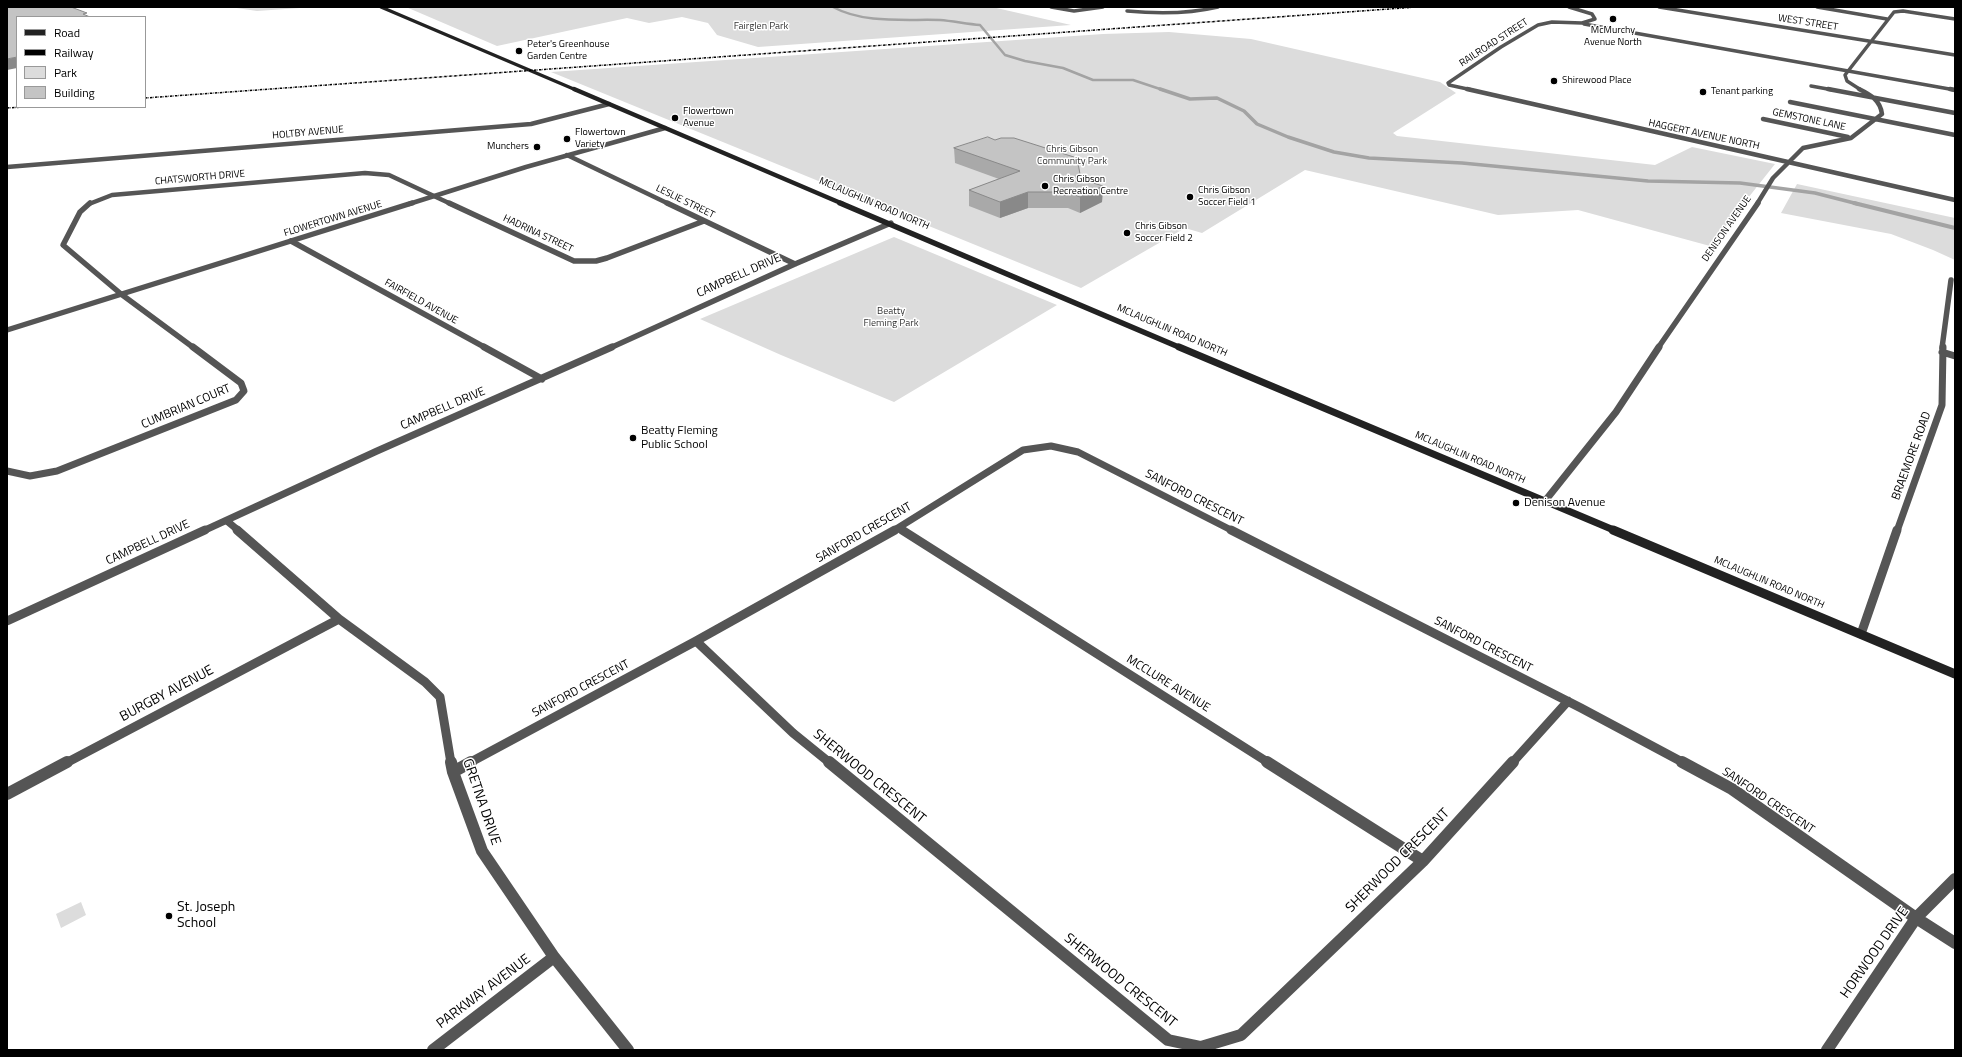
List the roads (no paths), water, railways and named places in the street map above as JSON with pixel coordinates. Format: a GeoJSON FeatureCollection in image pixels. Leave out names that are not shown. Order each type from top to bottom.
{"type":"FeatureCollection","features":[{"type":"Feature","properties":{"kind":"main road","name":"MCLAUGHLIN ROAD NORTH"},"geometry":{"type":"LineString","coordinates":[[381,7],[1545,502],[1955,674]]}},
{"type":"Feature","properties":{"kind":"street"},"geometry":{"type":"LineString","coordinates":[[1051,7],[1074,11],[1103,7]]}},
{"type":"Feature","properties":{"kind":"street"},"geometry":{"type":"LineString","coordinates":[[1127,11],[1155,13],[1206,10],[1218,7]]}},
{"type":"Feature","properties":{"kind":"street"},"geometry":{"type":"LineString","coordinates":[[1569,7],[1590,13],[1595,18],[1591,21],[1582,23]]}},
{"type":"Feature","properties":{"kind":"street","name":"WEST STREET"},"geometry":{"type":"LineString","coordinates":[[1659,7],[1955,55]]}},
{"type":"Feature","properties":{"kind":"street"},"geometry":{"type":"LineString","coordinates":[[1817,7],[1887,19]]}},
{"type":"Feature","properties":{"kind":"street"},"geometry":{"type":"LineString","coordinates":[[1876,119],[1882,114],[1883,108],[1874,98],[1845,79],[1845,75],[1869,41],[1894,12],[1903,11],[1955,19]]}},
{"type":"Feature","properties":{"kind":"street","name":"RAILROAD STREET"},"geometry":{"type":"LineString","coordinates":[[1449,86],[1448,83],[1459,75],[1538,25],[1552,22],[1582,23]]}},
{"type":"Feature","properties":{"kind":"street"},"geometry":{"type":"LineString","coordinates":[[1582,23],[1955,90]]}},
{"type":"Feature","properties":{"kind":"street","name":"HAGGERT AVENUE NORTH"},"geometry":{"type":"LineString","coordinates":[[1449,86],[1955,200]]}},
{"type":"Feature","properties":{"kind":"street"},"geometry":{"type":"LineString","coordinates":[[1811,86],[1955,112]]}},
{"type":"Feature","properties":{"kind":"street"},"geometry":{"type":"LineString","coordinates":[[1790,102],[1955,135]]}},
{"type":"Feature","properties":{"kind":"street","name":"HOLTBY AVENUE"},"geometry":{"type":"LineString","coordinates":[[7,167],[531,124],[609,104]]}},
{"type":"Feature","properties":{"kind":"street","name":"GEMSTONE LANE"},"geometry":{"type":"LineString","coordinates":[[1763,119],[1851,138]]}},
{"type":"Feature","properties":{"kind":"street","name":"DENISON AVENUE"},"geometry":{"type":"LineString","coordinates":[[1545,502],[1616,412],[1719,257],[1766,192],[1770,182],[1803,148],[1851,138],[1876,119]]}},
{"type":"Feature","properties":{"kind":"street","name":"FLOWERTOWN AVENUE"},"geometry":{"type":"LineString","coordinates":[[7,330],[567,155],[665,128]]}},
{"type":"Feature","properties":{"kind":"street","name":"LESLIE STREET"},"geometry":{"type":"LineString","coordinates":[[567,155],[795,264]]}},
{"type":"Feature","properties":{"kind":"street","name":"CHATSWORTH DRIVE"},"geometry":{"type":"LineString","coordinates":[[121,294],[63,245],[84,205],[97,198],[112,195],[365,173],[389,175],[435,196]]}},
{"type":"Feature","properties":{"kind":"street","name":"HADRINA STREET"},"geometry":{"type":"LineString","coordinates":[[435,196],[574,261],[596,261],[607,258],[704,221]]}},
{"type":"Feature","properties":{"kind":"street","name":"CAMPBELL DRIVE"},"geometry":{"type":"LineString","coordinates":[[7,621],[377,450],[542,379],[795,264],[891,223]]}},
{"type":"Feature","properties":{"kind":"street","name":"FAIRFIELD AVENUE"},"geometry":{"type":"LineString","coordinates":[[291,242],[542,379]]}},
{"type":"Feature","properties":{"kind":"street","name":"BRAEMORE ROAD"},"geometry":{"type":"LineString","coordinates":[[1861,634],[1942,405],[1942,352],[1951,280]]}},
{"type":"Feature","properties":{"kind":"street","name":"CUMBRIAN COURT"},"geometry":{"type":"LineString","coordinates":[[7,471],[30,476],[57,471],[236,400],[244,391],[241,383],[121,294]]}},
{"type":"Feature","properties":{"kind":"street"},"geometry":{"type":"LineString","coordinates":[[1942,352],[1955,356]]}},
{"type":"Feature","properties":{"kind":"street","name":"SANFORD CRESCENT"},"geometry":{"type":"LineString","coordinates":[[453,772],[696,641],[899,528],[1024,450],[1051,446],[1078,452],[1568,701],[1732,789],[1916,918],[1955,943]]}},
{"type":"Feature","properties":{"kind":"street","name":"GRETNA DRIVE"},"geometry":{"type":"LineString","coordinates":[[227,520],[339,619],[424,682],[440,697],[453,772],[482,851],[554,957],[628,1050]]}},
{"type":"Feature","properties":{"kind":"street","name":"MCCLURE AVENUE"},"geometry":{"type":"LineString","coordinates":[[899,528],[1423,861]]}},
{"type":"Feature","properties":{"kind":"street","name":"BURGBY AVENUE"},"geometry":{"type":"LineString","coordinates":[[7,794],[339,619]]}},
{"type":"Feature","properties":{"kind":"street","name":"SHERWOOD CRESCENT"},"geometry":{"type":"LineString","coordinates":[[696,641],[793,733],[1168,1040],[1200,1047],[1241,1035],[1423,861],[1568,701]]}},
{"type":"Feature","properties":{"kind":"street","name":"HORWOOD DRIVE"},"geometry":{"type":"LineString","coordinates":[[1827,1050],[1916,918],[1955,879]]}},
{"type":"Feature","properties":{"kind":"street","name":"PARKWAY AVENUE"},"geometry":{"type":"LineString","coordinates":[[433,1050],[554,957]]}},
{"type":"Feature","properties":{"kind":"waterway"},"geometry":{"type":"LineString","coordinates":[[833,7],[858,16],[885,20],[940,20],[980,25],[1005,55],[1025,61],[1063,68],[1093,80],[1133,80],[1190,99],[1217,98],[1244,111],[1257,124],[1288,137],[1334,152],[1369,158],[1462,163],[1648,181],[1740,183],[1815,193],[1857,204]]}},
{"type":"Feature","properties":{"kind":"waterway"},"geometry":{"type":"LineString","coordinates":[[1857,204],[1955,228]]}},
{"type":"Feature","properties":{"kind":"railway"},"geometry":{"type":"LineString","coordinates":[[146,98],[1417,7]]}},
{"type":"Feature","properties":{"kind":"railway"},"geometry":{"type":"LineString","coordinates":[[7,108],[16,107]]}},
{"type":"Feature","properties":{"kind":"place","name":"McMurchy Avenue North"},"geometry":{"type":"Point","coordinates":[1613,19]}},
{"type":"Feature","properties":{"kind":"place","name":"Peter's Greenhouse Garden Centre"},"geometry":{"type":"Point","coordinates":[519,51]}},
{"type":"Feature","properties":{"kind":"place","name":"Shirewood Place"},"geometry":{"type":"Point","coordinates":[1554,81]}},
{"type":"Feature","properties":{"kind":"place","name":"Tenant parking"},"geometry":{"type":"Point","coordinates":[1703,92]}},
{"type":"Feature","properties":{"kind":"place","name":"Flowertown Avenue"},"geometry":{"type":"Point","coordinates":[675,118]}},
{"type":"Feature","properties":{"kind":"place","name":"Flowertown Variety"},"geometry":{"type":"Point","coordinates":[567,139]}},
{"type":"Feature","properties":{"kind":"place","name":"Munchers"},"geometry":{"type":"Point","coordinates":[537,147]}},
{"type":"Feature","properties":{"kind":"place","name":"Chris Gibson Recreation Centre"},"geometry":{"type":"Point","coordinates":[1045,186]}},
{"type":"Feature","properties":{"kind":"place","name":"Chris Gibson Soccer Field 1"},"geometry":{"type":"Point","coordinates":[1190,197]}},
{"type":"Feature","properties":{"kind":"place","name":"Chris Gibson Soccer Field 2"},"geometry":{"type":"Point","coordinates":[1127,233]}},
{"type":"Feature","properties":{"kind":"place","name":"Beatty Fleming Public School"},"geometry":{"type":"Point","coordinates":[633,438]}},
{"type":"Feature","properties":{"kind":"place","name":"Denison Avenue"},"geometry":{"type":"Point","coordinates":[1516,503]}},
{"type":"Feature","properties":{"kind":"place","name":"St. Joseph School"},"geometry":{"type":"Point","coordinates":[169,916]}},
{"type":"Feature","properties":{"kind":"park label","name":"Fairglen Park"},"geometry":{"type":"Point","coordinates":[761,27]}},
{"type":"Feature","properties":{"kind":"park label","name":"Chris Gibson Community Park"},"geometry":{"type":"Point","coordinates":[1072,156]}},
{"type":"Feature","properties":{"kind":"park label","name":"Beatty Fleming Park"},"geometry":{"type":"Point","coordinates":[891,318]}}]}
